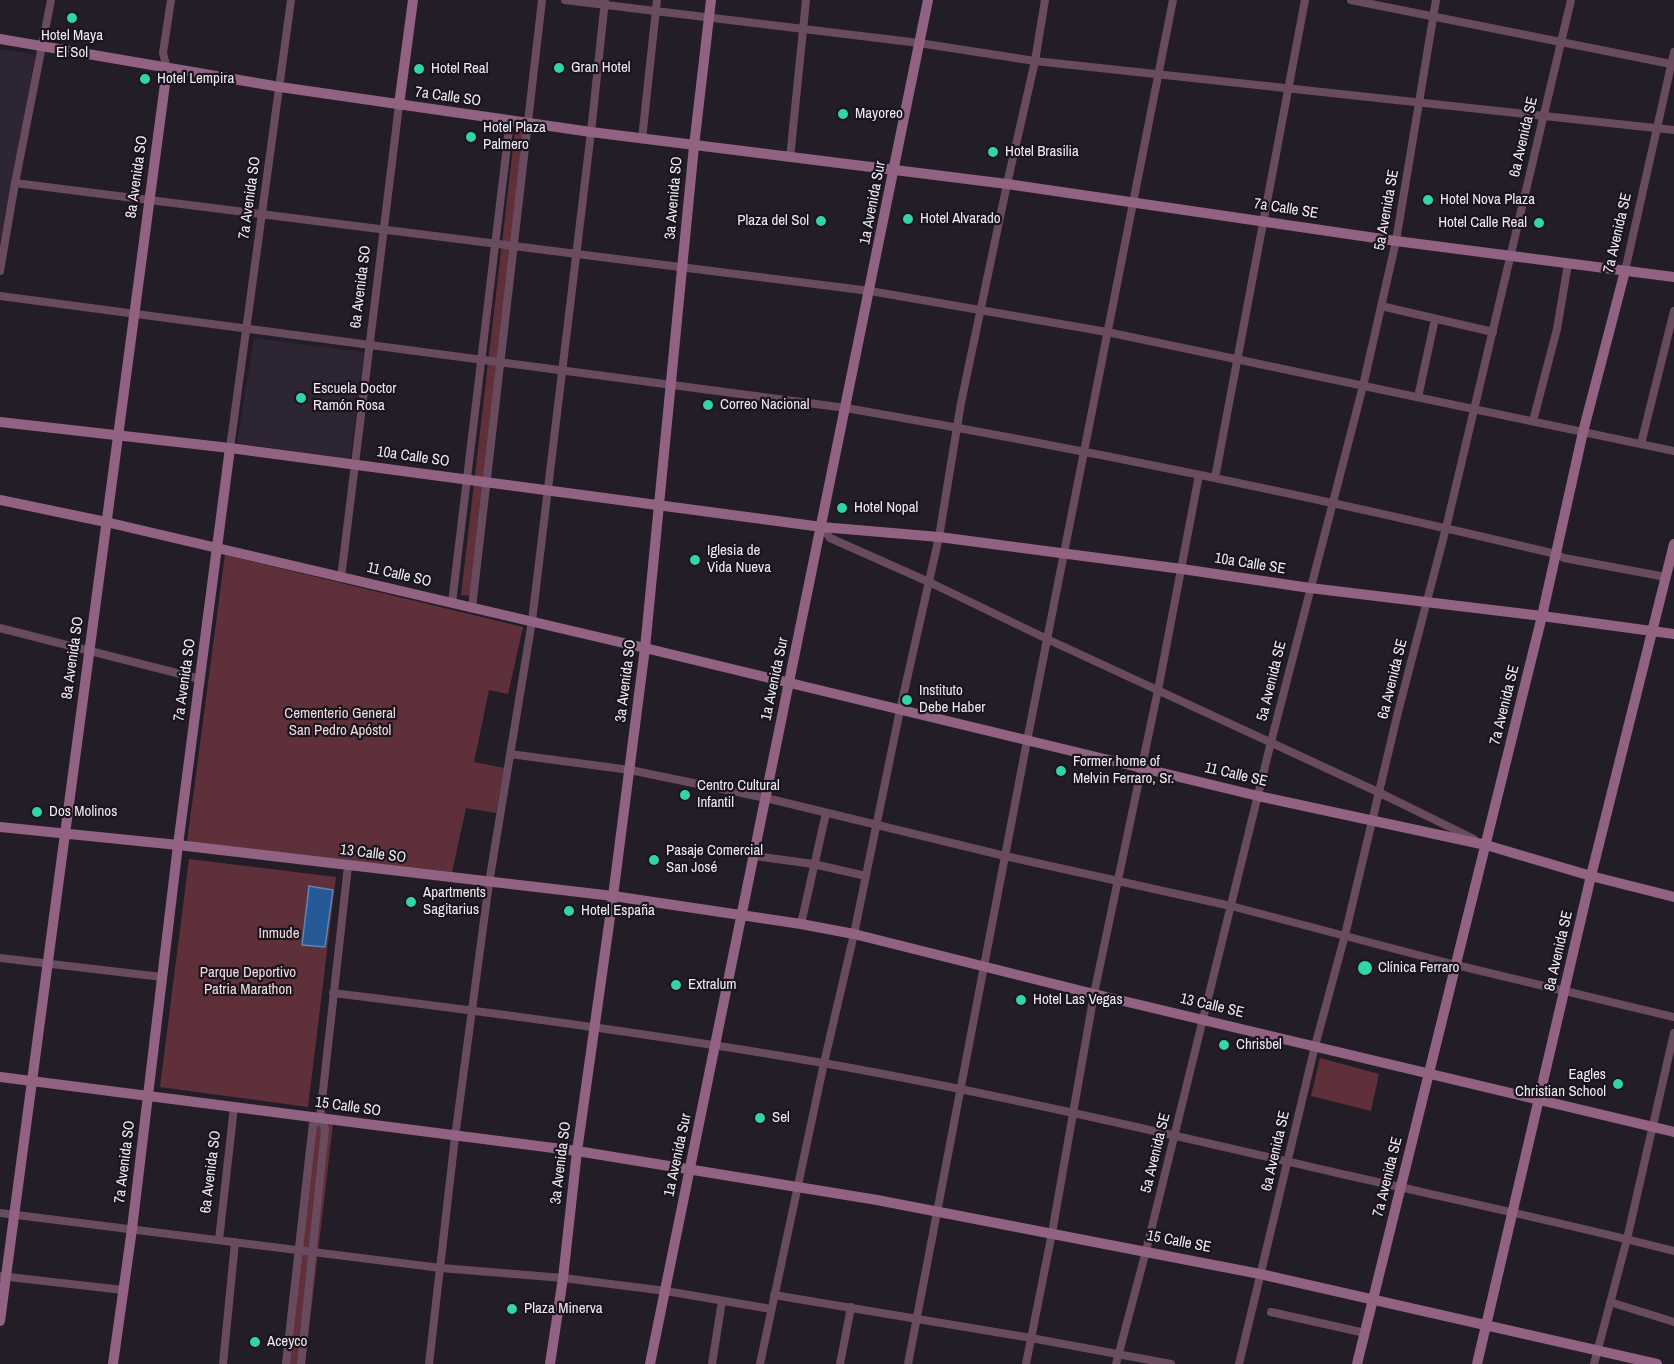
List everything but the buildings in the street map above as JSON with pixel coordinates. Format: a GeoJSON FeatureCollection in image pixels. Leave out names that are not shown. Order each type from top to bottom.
{"type":"FeatureCollection","features":[{"type":"Feature","properties":{"kind":"street"},"geometry":{"type":"LineString","coordinates":[[0,271],[51,0]]}},
{"type":"Feature","properties":{"kind":"street","name":"8a Avenida SO"},"geometry":{"type":"LineString","coordinates":[[0,1321],[3,1276],[14,1215],[167,69],[164,52],[171,0]]}},
{"type":"Feature","properties":{"kind":"street","name":"7a Avenida SO"},"geometry":{"type":"LineString","coordinates":[[113,1364],[149,1096],[178,845],[291,0]]}},
{"type":"Feature","properties":{"kind":"street","name":"6a Avenida SO"},"geometry":{"type":"LineString","coordinates":[[341,578],[413,0]]}},
{"type":"Feature","properties":{"kind":"street"},"geometry":{"type":"LineString","coordinates":[[472,608],[542,0]]}},
{"type":"Feature","properties":{"kind":"street"},"geometry":{"type":"LineString","coordinates":[[565,0],[605,3],[656,12],[919,44],[1035,61],[1674,130]]}},
{"type":"Feature","properties":{"kind":"street"},"geometry":{"type":"LineString","coordinates":[[642,139],[657,0]]}},
{"type":"Feature","properties":{"kind":"street","name":"3a Avenida SO"},"geometry":{"type":"LineString","coordinates":[[550,1364],[645,648],[694,146],[711,0]]}},
{"type":"Feature","properties":{"kind":"street"},"geometry":{"type":"LineString","coordinates":[[790,158],[806,0]]}},
{"type":"Feature","properties":{"kind":"street","name":"1a Avenida Sur"},"geometry":{"type":"LineString","coordinates":[[650,1364],[928,0]]}},
{"type":"Feature","properties":{"kind":"street"},"geometry":{"type":"LineString","coordinates":[[760,1364],[939,537],[956,427],[1035,61],[1046,0]]}},
{"type":"Feature","properties":{"kind":"street"},"geometry":{"type":"LineString","coordinates":[[908,1364],[1027,741],[1173,0]]}},
{"type":"Feature","properties":{"kind":"street"},"geometry":{"type":"LineString","coordinates":[[1215,478],[1305,0]]}},
{"type":"Feature","properties":{"kind":"street"},"geometry":{"type":"LineString","coordinates":[[1351,0],[1671,64]]}},
{"type":"Feature","properties":{"kind":"street","name":"5a Avenida SE"},"geometry":{"type":"LineString","coordinates":[[1116,1364],[1204,1019],[1271,742],[1363,386],[1396,241],[1436,0]]}},
{"type":"Feature","properties":{"kind":"street","name":"6a Avenida SE"},"geometry":{"type":"LineString","coordinates":[[1239,1364],[1315,1046],[1345,935],[1446,528],[1571,0]]}},
{"type":"Feature","properties":{"kind":"street"},"geometry":{"type":"LineString","coordinates":[[429,1364],[455,1137],[489,883],[532,621],[605,3]]}},
{"type":"Feature","properties":{"kind":"street","name":"7a Calle SO"},"geometry":{"type":"LineString","coordinates":[[0,39],[167,69],[399,105],[694,146],[895,170]]}},
{"type":"Feature","properties":{"kind":"street","name":"7a Avenida SE"},"geometry":{"type":"LineString","coordinates":[[1357,1364],[1542,615],[1583,432],[1625,271],[1674,52]]}},
{"type":"Feature","properties":{"kind":"street"},"geometry":{"type":"LineString","coordinates":[[452,603],[510,121]]}},
{"type":"Feature","properties":{"kind":"street","name":"7a Calle SE"},"geometry":{"type":"LineString","coordinates":[[895,170],[1007,184],[1511,257],[1674,277]]}},
{"type":"Feature","properties":{"kind":"street"},"geometry":{"type":"LineString","coordinates":[[15,183],[870,291],[1107,332],[1674,450]]}},
{"type":"Feature","properties":{"kind":"street"},"geometry":{"type":"LineString","coordinates":[[1533,421],[1557,328],[1568,264]]}},
{"type":"Feature","properties":{"kind":"street"},"geometry":{"type":"LineString","coordinates":[[0,296],[846,408],[956,427],[1333,502],[1556,554],[1564,558],[1666,578]]}},
{"type":"Feature","properties":{"kind":"street"},"geometry":{"type":"LineString","coordinates":[[1381,306],[1493,332]]}},
{"type":"Feature","properties":{"kind":"street"},"geometry":{"type":"LineString","coordinates":[[1641,444],[1674,311]]}},
{"type":"Feature","properties":{"kind":"street"},"geometry":{"type":"LineString","coordinates":[[1418,397],[1435,319]]}},
{"type":"Feature","properties":{"kind":"street","name":"10a Calle SO"},"geometry":{"type":"LineString","coordinates":[[0,422],[230,448],[822,527]]}},
{"type":"Feature","properties":{"kind":"street"},"geometry":{"type":"LineString","coordinates":[[1026,1364],[1052,1233],[1094,994],[1158,690],[1199,475]]}},
{"type":"Feature","properties":{"kind":"street","name":"11 Calle SO"},"geometry":{"type":"LineString","coordinates":[[0,500],[106,522],[532,621],[790,684]]}},
{"type":"Feature","properties":{"kind":"street"},"geometry":{"type":"LineString","coordinates":[[822,527],[830,538],[1380,793],[1486,845]]}},
{"type":"Feature","properties":{"kind":"street","name":"10a Calle SE"},"geometry":{"type":"LineString","coordinates":[[822,527],[939,537],[1310,588],[1542,615],[1674,634]]}},
{"type":"Feature","properties":{"kind":"street","name":"8a Avenida SE"},"geometry":{"type":"LineString","coordinates":[[1477,1364],[1566,991],[1591,876],[1674,544]]}},
{"type":"Feature","properties":{"kind":"street"},"geometry":{"type":"LineString","coordinates":[[0,628],[200,679]]}},
{"type":"Feature","properties":{"kind":"street","name":"11 Calle SE"},"geometry":{"type":"LineString","coordinates":[[790,684],[1258,796],[1486,845],[1591,876],[1674,897]]}},
{"type":"Feature","properties":{"kind":"street"},"geometry":{"type":"LineString","coordinates":[[510,754],[630,770],[766,798],[1005,856],[1231,906],[1456,965],[1674,1017]]}},
{"type":"Feature","properties":{"kind":"street"},"geometry":{"type":"LineString","coordinates":[[801,924],[826,813]]}},
{"type":"Feature","properties":{"kind":"street","name":"13 Calle SO"},"geometry":{"type":"LineString","coordinates":[[0,827],[178,845],[613,896],[742,916]]}},
{"type":"Feature","properties":{"kind":"street"},"geometry":{"type":"LineString","coordinates":[[754,856],[813,864],[866,876]]}},
{"type":"Feature","properties":{"kind":"street"},"geometry":{"type":"LineString","coordinates":[[301,1364],[326,1130],[320,1118],[348,866]]}},
{"type":"Feature","properties":{"kind":"street","name":"13 Calle SE"},"geometry":{"type":"LineString","coordinates":[[742,916],[854,934],[1094,994],[1674,1132]]}},
{"type":"Feature","properties":{"kind":"street"},"geometry":{"type":"LineString","coordinates":[[0,958],[162,977]]}},
{"type":"Feature","properties":{"kind":"street"},"geometry":{"type":"LineString","coordinates":[[333,993],[594,1027],[824,1063],[960,1089],[1175,1134],[1674,1251]]}},
{"type":"Feature","properties":{"kind":"street"},"geometry":{"type":"LineString","coordinates":[[1594,1364],[1627,1239],[1674,1034]]}},
{"type":"Feature","properties":{"kind":"street","name":"15 Calle SO"},"geometry":{"type":"LineString","coordinates":[[0,1077],[577,1151],[691,1168]]}},
{"type":"Feature","properties":{"kind":"street","name":"6a Avenida SO"},"geometry":{"type":"LineString","coordinates":[[219,1240],[234,1107]]}},
{"type":"Feature","properties":{"kind":"street"},"geometry":{"type":"LineString","coordinates":[[286,1364],[314,1125],[320,1118]]}},
{"type":"Feature","properties":{"kind":"street","name":"15 Calle SE"},"geometry":{"type":"LineString","coordinates":[[691,1168],[1052,1233],[1260,1274],[1657,1364]]}},
{"type":"Feature","properties":{"kind":"street"},"geometry":{"type":"LineString","coordinates":[[0,1213],[441,1268],[563,1278],[666,1291],[771,1309]]}},
{"type":"Feature","properties":{"kind":"street"},"geometry":{"type":"LineString","coordinates":[[223,1364],[235,1242]]}},
{"type":"Feature","properties":{"kind":"street"},"geometry":{"type":"LineString","coordinates":[[3,1276],[123,1290]]}},
{"type":"Feature","properties":{"kind":"street"},"geometry":{"type":"LineString","coordinates":[[774,1295],[1171,1364]]}},
{"type":"Feature","properties":{"kind":"street"},"geometry":{"type":"LineString","coordinates":[[712,1364],[722,1301]]}},
{"type":"Feature","properties":{"kind":"street"},"geometry":{"type":"LineString","coordinates":[[1610,1302],[1674,1322]]}},
{"type":"Feature","properties":{"kind":"street"},"geometry":{"type":"LineString","coordinates":[[840,1364],[851,1307]]}},
{"type":"Feature","properties":{"kind":"street"},"geometry":{"type":"LineString","coordinates":[[1271,1312],[1365,1333]]}},
{"type":"Feature","properties":{"kind":"shaded area"},"geometry":{"type":"Polygon","coordinates":[[[0,49],[35,55],[0,253],[0,49]]]}},
{"type":"Feature","properties":{"kind":"shaded area","name":"Escuela Doctor Ramón Rosa"},"geometry":{"type":"Polygon","coordinates":[[[254,338],[364,352],[350,459],[237,443],[254,338]]]}},
{"type":"Feature","properties":{"kind":"green space"},"geometry":{"type":"Polygon","coordinates":[[[515,131],[527,132],[473,596],[461,595],[515,131]]]}},
{"type":"Feature","properties":{"kind":"green space","name":"Cementerio General San Pedro Apóstol"},"geometry":{"type":"Polygon","coordinates":[[[225,555],[523,627],[508,694],[489,690],[474,762],[504,768],[496,813],[466,808],[452,872],[187,842],[225,555]]]}},
{"type":"Feature","properties":{"kind":"green space","name":"Parque Deportivo Patria Marathon"},"geometry":{"type":"Polygon","coordinates":[[[189,859],[336,877],[308,1107],[160,1087],[189,859]]]}},
{"type":"Feature","properties":{"kind":"green space"},"geometry":{"type":"Polygon","coordinates":[[[1320,1058],[1379,1074],[1371,1111],[1311,1096],[1320,1058]]]}},
{"type":"Feature","properties":{"kind":"green space"},"geometry":{"type":"Polygon","coordinates":[[[310,1112],[334,1115],[305,1364],[282,1364],[310,1112]]]}},
{"type":"Feature","properties":{"kind":"water"},"geometry":{"type":"Polygon","coordinates":[[[309,886],[333,890],[325,947],[302,945],[309,886]]]}},
{"type":"Feature","properties":{"kind":"place","name":"Hotel Maya El Sol"},"geometry":{"type":"Point","coordinates":[72,18]}},
{"type":"Feature","properties":{"kind":"place","name":"Gran Hotel"},"geometry":{"type":"Point","coordinates":[559,68]}},
{"type":"Feature","properties":{"kind":"place","name":"Hotel Real"},"geometry":{"type":"Point","coordinates":[419,69]}},
{"type":"Feature","properties":{"kind":"place","name":"Hotel Lempira"},"geometry":{"type":"Point","coordinates":[145,79]}},
{"type":"Feature","properties":{"kind":"place","name":"Mayoreo"},"geometry":{"type":"Point","coordinates":[843,114]}},
{"type":"Feature","properties":{"kind":"place","name":"Hotel Plaza Palmero"},"geometry":{"type":"Point","coordinates":[471,137]}},
{"type":"Feature","properties":{"kind":"place","name":"Hotel Brasilia"},"geometry":{"type":"Point","coordinates":[993,152]}},
{"type":"Feature","properties":{"kind":"place","name":"Hotel Nova Plaza"},"geometry":{"type":"Point","coordinates":[1428,200]}},
{"type":"Feature","properties":{"kind":"place","name":"Hotel Alvarado"},"geometry":{"type":"Point","coordinates":[908,219]}},
{"type":"Feature","properties":{"kind":"place","name":"Plaza del Sol"},"geometry":{"type":"Point","coordinates":[821,221]}},
{"type":"Feature","properties":{"kind":"place","name":"Hotel Calle Real"},"geometry":{"type":"Point","coordinates":[1539,223]}},
{"type":"Feature","properties":{"kind":"place","name":"Escuela Doctor Ramón Rosa"},"geometry":{"type":"Point","coordinates":[301,398]}},
{"type":"Feature","properties":{"kind":"place","name":"Correo Nacional"},"geometry":{"type":"Point","coordinates":[708,405]}},
{"type":"Feature","properties":{"kind":"place","name":"Hotel Nopal"},"geometry":{"type":"Point","coordinates":[842,508]}},
{"type":"Feature","properties":{"kind":"place","name":"Iglesia de Vida Nueva"},"geometry":{"type":"Point","coordinates":[695,560]}},
{"type":"Feature","properties":{"kind":"place","name":"Instituto Debe Haber"},"geometry":{"type":"Point","coordinates":[907,700]}},
{"type":"Feature","properties":{"kind":"place","name":"Former home of Melvin Ferraro, Sr."},"geometry":{"type":"Point","coordinates":[1061,771]}},
{"type":"Feature","properties":{"kind":"place","name":"Centro Cultural Infantil"},"geometry":{"type":"Point","coordinates":[685,795]}},
{"type":"Feature","properties":{"kind":"place","name":"Dos Molinos"},"geometry":{"type":"Point","coordinates":[37,812]}},
{"type":"Feature","properties":{"kind":"place","name":"Pasaje Comercial San José"},"geometry":{"type":"Point","coordinates":[654,860]}},
{"type":"Feature","properties":{"kind":"place","name":"Apartments Sagitarius"},"geometry":{"type":"Point","coordinates":[411,902]}},
{"type":"Feature","properties":{"kind":"place","name":"Hotel España"},"geometry":{"type":"Point","coordinates":[569,911]}},
{"type":"Feature","properties":{"kind":"place","name":"Clínica Ferraro"},"geometry":{"type":"Point","coordinates":[1365,968]}},
{"type":"Feature","properties":{"kind":"place","name":"Extralum"},"geometry":{"type":"Point","coordinates":[676,985]}},
{"type":"Feature","properties":{"kind":"place","name":"Hotel Las Vegas"},"geometry":{"type":"Point","coordinates":[1021,1000]}},
{"type":"Feature","properties":{"kind":"place","name":"Chrisbel"},"geometry":{"type":"Point","coordinates":[1224,1045]}},
{"type":"Feature","properties":{"kind":"place","name":"Eagles Christian School"},"geometry":{"type":"Point","coordinates":[1618,1084]}},
{"type":"Feature","properties":{"kind":"place","name":"Sel"},"geometry":{"type":"Point","coordinates":[760,1118]}},
{"type":"Feature","properties":{"kind":"place","name":"Plaza Minerva"},"geometry":{"type":"Point","coordinates":[512,1309]}},
{"type":"Feature","properties":{"kind":"place","name":"Aceyco"},"geometry":{"type":"Point","coordinates":[255,1342]}},
{"type":"Feature","properties":{"kind":"park label","name":"Inmude"},"geometry":{"type":"Point","coordinates":[279,934]}}]}
